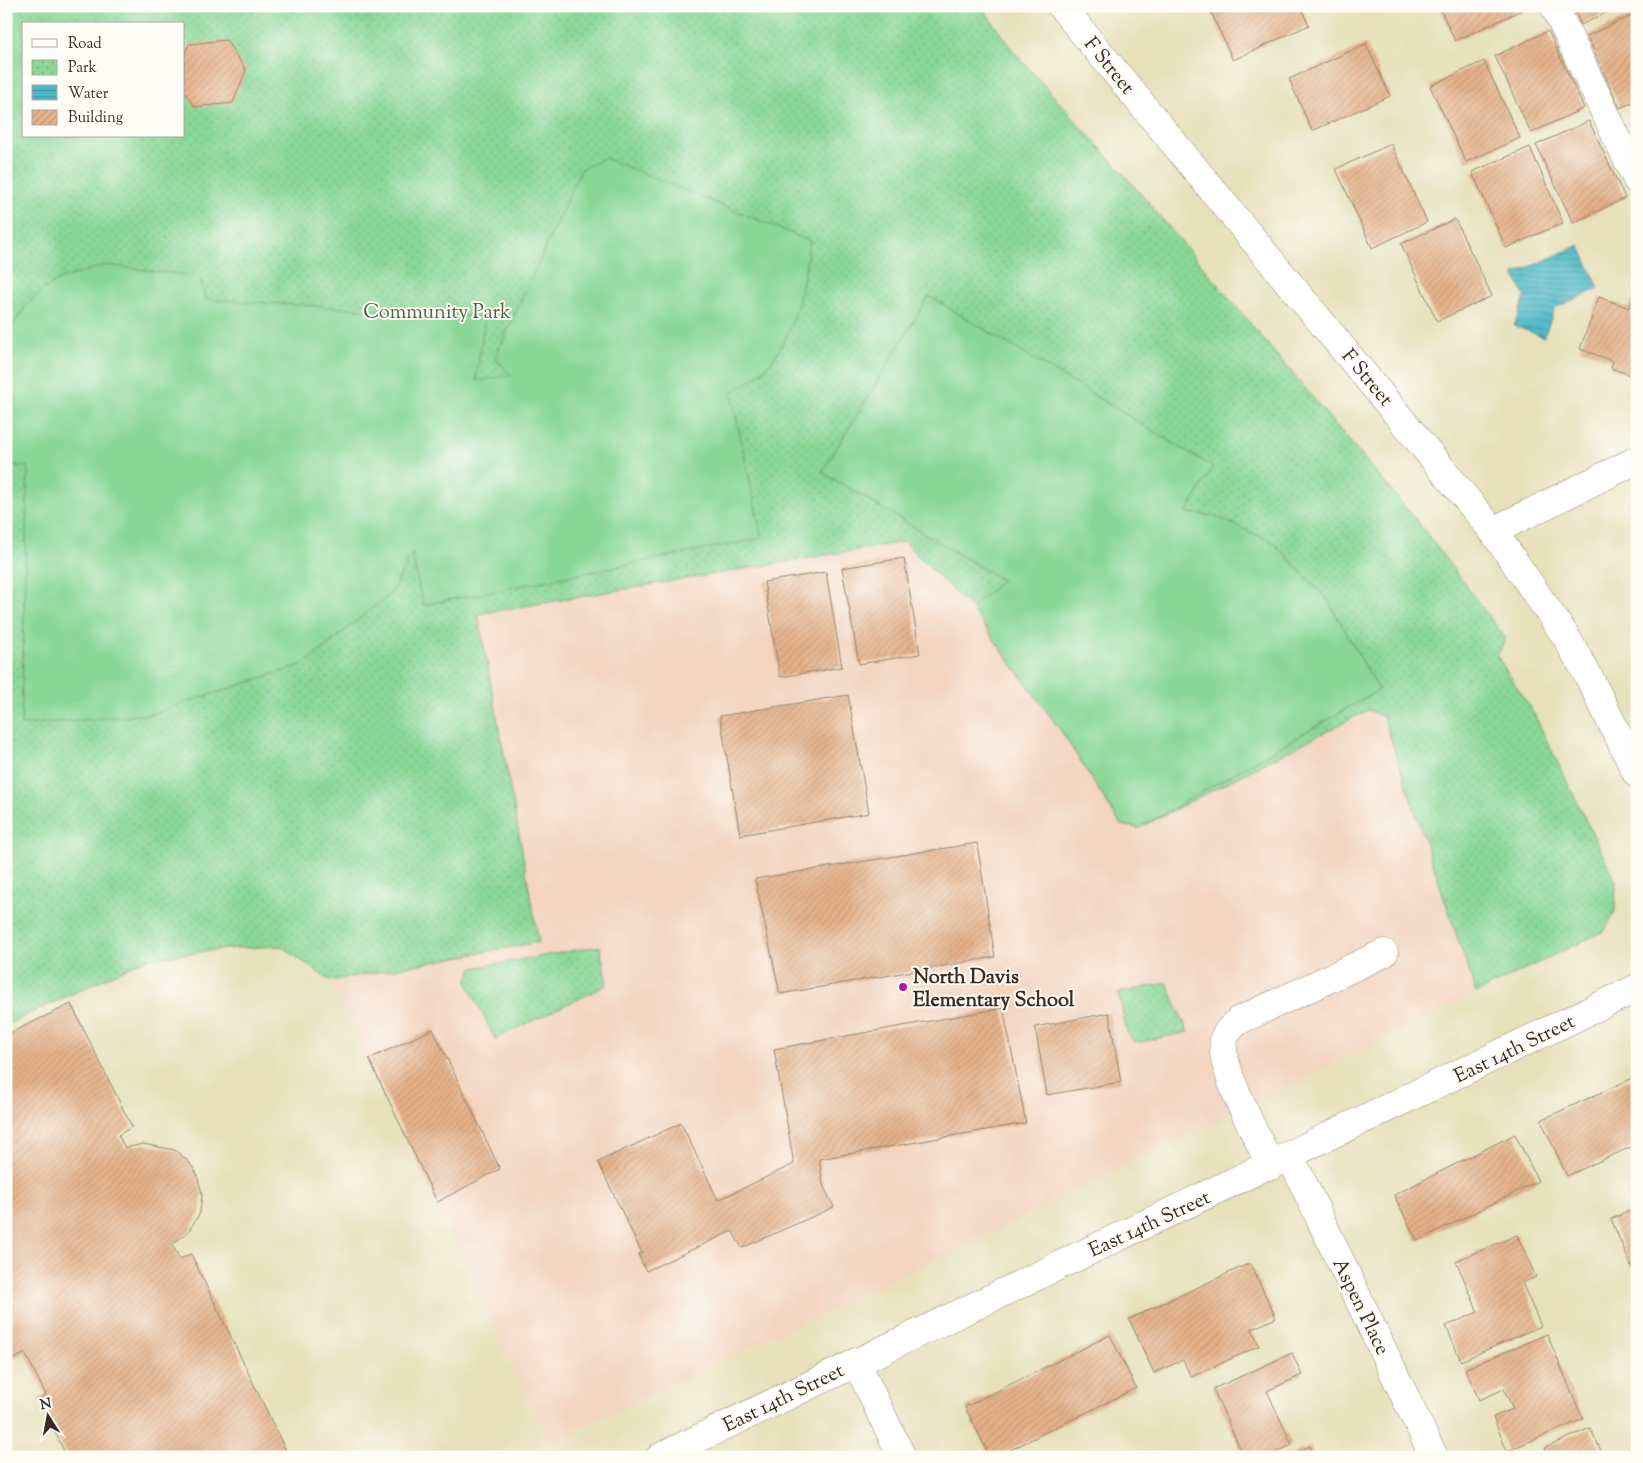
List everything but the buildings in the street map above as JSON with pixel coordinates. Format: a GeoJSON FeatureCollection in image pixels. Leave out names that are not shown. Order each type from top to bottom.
{"type":"FeatureCollection","features":[{"type":"Feature","properties":{"kind":"street","name":"F Street"},"geometry":{"type":"LineString","coordinates":[[1061,6],[1493,531],[1564,635],[1590,679],[1637,774]]}},
{"type":"Feature","properties":{"kind":"street"},"geometry":{"type":"LineString","coordinates":[[1554,6],[1637,180]]}},
{"type":"Feature","properties":{"kind":"street"},"geometry":{"type":"LineString","coordinates":[[1493,531],[1637,460]]}},
{"type":"Feature","properties":{"kind":"street","name":"Aspen Place"},"geometry":{"type":"LineString","coordinates":[[1384,953],[1238,1021],[1225,1036],[1224,1049],[1226,1068],[1280,1161],[1434,1457]]}},
{"type":"Feature","properties":{"kind":"street","name":"East 14th Street"},"geometry":{"type":"LineString","coordinates":[[660,1457],[1637,988]]}},
{"type":"Feature","properties":{"kind":"street"},"geometry":{"type":"LineString","coordinates":[[856,1362],[902,1457]]}},
{"type":"Feature","properties":{"kind":"shaded area","name":"North Davis Elementary School"},"geometry":{"type":"Polygon","coordinates":[[[904,542],[971,608],[1062,732],[1121,825],[1139,828],[1368,710],[1382,716],[1476,993],[970,1243],[549,1443],[330,981],[539,942],[478,614],[904,542]]]}},
{"type":"Feature","properties":{"kind":"green space","name":"Community Park"},"geometry":{"type":"Polygon","coordinates":[[[6,6],[981,6],[1013,51],[1136,188],[1421,526],[1506,639],[1497,656],[1535,716],[1616,882],[1615,912],[1604,931],[1476,993],[1383,716],[1368,710],[1139,828],[1121,825],[1062,732],[971,608],[904,542],[478,614],[539,942],[330,981],[281,946],[224,949],[146,959],[6,1025],[6,6]]]}},
{"type":"Feature","properties":{"kind":"green space"},"geometry":{"type":"Polygon","coordinates":[[[605,158],[810,241],[801,293],[784,342],[763,371],[731,393],[762,538],[423,605],[412,554],[391,593],[304,664],[151,714],[21,725],[28,467],[6,464],[6,336],[26,305],[45,288],[63,278],[106,265],[200,277],[205,299],[485,317],[476,381],[511,375],[495,358],[581,169],[605,158]]]}},
{"type":"Feature","properties":{"kind":"green space"},"geometry":{"type":"Polygon","coordinates":[[[929,296],[1213,467],[1186,513],[1215,516],[1273,542],[1327,599],[1379,690],[1139,828],[1121,825],[1062,732],[971,608],[1002,580],[822,472],[929,296]]]}},
{"type":"Feature","properties":{"kind":"green space"},"geometry":{"type":"Polygon","coordinates":[[[600,946],[607,985],[495,1039],[467,982],[472,968],[600,946]]]}},
{"type":"Feature","properties":{"kind":"green space"},"geometry":{"type":"Polygon","coordinates":[[[1167,983],[1188,1032],[1141,1042],[1133,1041],[1127,1033],[1118,993],[1167,983]]]}},
{"type":"Feature","properties":{"kind":"water"},"geometry":{"type":"Polygon","coordinates":[[[1579,245],[1599,288],[1555,308],[1544,337],[1514,326],[1525,297],[1514,274],[1579,245]]]}},
{"type":"Feature","properties":{"kind":"place","name":"North Davis Elementary School"},"geometry":{"type":"Point","coordinates":[903,987]}}]}
